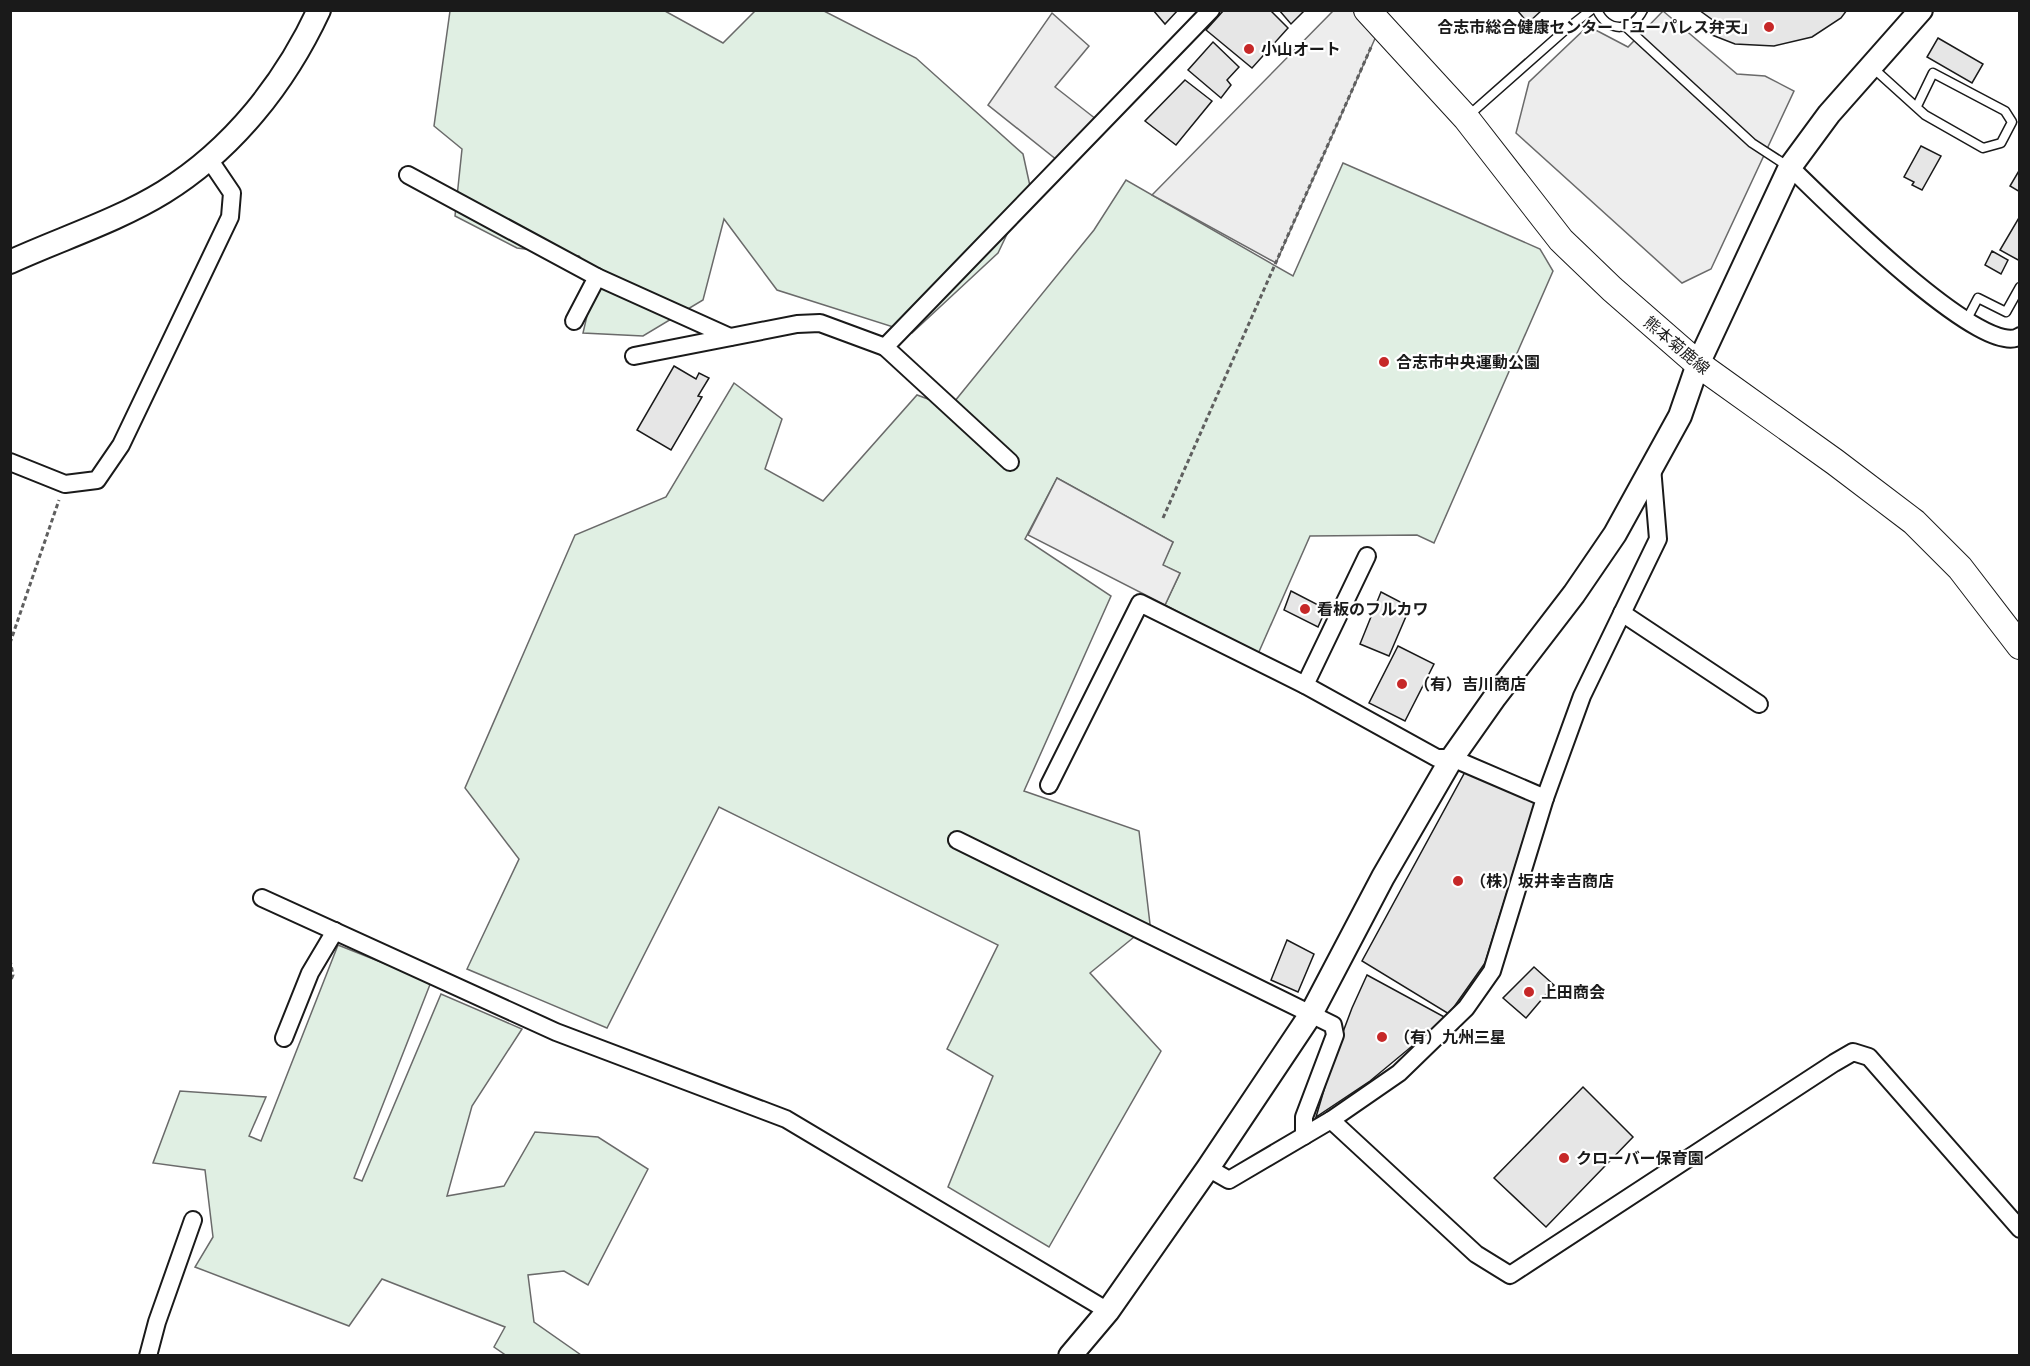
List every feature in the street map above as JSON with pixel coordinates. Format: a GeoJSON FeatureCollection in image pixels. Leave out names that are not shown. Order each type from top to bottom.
{"type":"FeatureCollection","features":[{"type":"Feature","properties":{"kind":"main road","name":"熊本菊鹿線"},"geometry":{"type":"LineString","coordinates":[[1374,18],[1466,118],[1561,240],[1612,290],[1698,364],[1914,522],[1960,568],[2019,646]]}},
{"type":"Feature","properties":{"kind":"street"},"geometry":{"type":"LineString","coordinates":[[10,262],[116,217],[164,192],[208,159],[255,111],[281,79],[302,46],[319,10]]}},
{"type":"Feature","properties":{"kind":"street"},"geometry":{"type":"LineString","coordinates":[[885,347],[1211,10]]}},
{"type":"Feature","properties":{"kind":"street"},"geometry":{"type":"LineString","coordinates":[[1070,1356],[1108,1311],[1208,1168],[1311,1014],[1383,877],[1452,758],[1495,697],[1574,594],[1615,534],[1680,416],[1698,364],[1790,167],[1828,114],[1921,10]]}},
{"type":"Feature","properties":{"kind":"street"},"geometry":{"type":"LineString","coordinates":[[10,462],[65,484],[97,480],[121,445],[230,217],[232,193],[208,159]]}},
{"type":"Feature","properties":{"kind":"street"},"geometry":{"type":"LineString","coordinates":[[1790,167],[1902,273],[1966,321],[2000,339],[2016,339],[2019,336]]}},
{"type":"Feature","properties":{"kind":"street"},"geometry":{"type":"LineString","coordinates":[[408,176],[597,277],[730,337]]}},
{"type":"Feature","properties":{"kind":"street"},"geometry":{"type":"LineString","coordinates":[[574,321],[597,277]]}},
{"type":"Feature","properties":{"kind":"street"},"geometry":{"type":"LineString","coordinates":[[634,356],[797,324],[820,323],[885,347],[1010,462]]}},
{"type":"Feature","properties":{"kind":"street"},"geometry":{"type":"LineString","coordinates":[[1208,1168],[1229,1180],[1331,1120],[1399,1073],[1466,1008],[1492,971],[1545,798],[1582,696],[1658,539],[1652,467]]}},
{"type":"Feature","properties":{"kind":"street"},"geometry":{"type":"LineString","coordinates":[[1305,686],[1367,556]]}},
{"type":"Feature","properties":{"kind":"street"},"geometry":{"type":"LineString","coordinates":[[1049,785],[1140,603],[1305,686],[1437,758],[1452,758],[1545,798]]}},
{"type":"Feature","properties":{"kind":"street"},"geometry":{"type":"LineString","coordinates":[[1622,613],[1759,704]]}},
{"type":"Feature","properties":{"kind":"street"},"geometry":{"type":"LineString","coordinates":[[957,840],[1333,1025],[1335,1035],[1304,1117],[1304,1136]]}},
{"type":"Feature","properties":{"kind":"street"},"geometry":{"type":"LineString","coordinates":[[262,898],[556,1032],[786,1119],[1108,1311]]}},
{"type":"Feature","properties":{"kind":"street"},"geometry":{"type":"LineString","coordinates":[[284,1038],[310,973],[335,931]]}},
{"type":"Feature","properties":{"kind":"street"},"geometry":{"type":"LineString","coordinates":[[1331,1120],[1476,1254],[1510,1275],[1853,1052],[1869,1057],[2019,1228]]}},
{"type":"Feature","properties":{"kind":"street"},"geometry":{"type":"LineString","coordinates":[[148,1356],[193,1220]]}},
{"type":"Feature","properties":{"kind":"lane"},"geometry":{"type":"LineString","coordinates":[[1466,118],[1591,10]]}},
{"type":"Feature","properties":{"kind":"lane"},"geometry":{"type":"LineString","coordinates":[[1598,10],[1601,19],[1612,26],[1626,27],[1638,20],[1643,10]]}},
{"type":"Feature","properties":{"kind":"lane"},"geometry":{"type":"LineString","coordinates":[[1626,27],[1752,143],[1790,167]]}},
{"type":"Feature","properties":{"kind":"lane"},"geometry":{"type":"LineString","coordinates":[[1870,66],[1925,115],[1983,148],[2001,143],[2016,122],[2006,111],[1933,73],[1917,106]]}},
{"type":"Feature","properties":{"kind":"lane"},"geometry":{"type":"LineString","coordinates":[[1966,321],[1978,298],[2006,312],[2019,287]]}},
{"type":"Feature","properties":{"kind":"path"},"geometry":{"type":"LineString","coordinates":[[1163,519],[1374,18]]}},
{"type":"Feature","properties":{"kind":"path"},"geometry":{"type":"LineString","coordinates":[[10,643],[65,484]]}},
{"type":"Feature","properties":{"kind":"path"},"geometry":{"type":"LineString","coordinates":[[10,960],[13,975],[10,982]]}},
{"type":"Feature","properties":{"kind":"green space"},"geometry":{"type":"Polygon","coordinates":[[[450,11],[665,11],[723,43],[755,11],[824,11],[916,58],[1023,154],[1030,186],[998,253],[912,333],[777,290],[724,219],[703,300],[643,336],[583,333],[596,277],[579,256],[517,248],[455,216],[462,149],[434,126],[450,11]]]}},
{"type":"Feature","properties":{"kind":"green space"},"geometry":{"type":"Polygon","coordinates":[[[1343,163],[1540,249],[1553,271],[1434,543],[1417,535],[1310,536],[1258,654],[1165,605],[1180,573],[1162,565],[1173,542],[1057,478],[1025,539],[1111,596],[1024,791],[1139,831],[1150,924],[1090,973],[1161,1051],[1049,1247],[948,1187],[993,1076],[947,1049],[998,945],[719,807],[607,1028],[467,969],[519,859],[465,788],[575,535],[666,497],[734,383],[782,419],[765,469],[823,501],[917,395],[950,407],[1094,230],[1126,180],[1293,276],[1343,163]]]}},
{"type":"Feature","properties":{"kind":"green space"},"geometry":{"type":"Polygon","coordinates":[[[338,945],[431,982],[354,1178],[362,1181],[441,994],[522,1029],[472,1106],[447,1196],[504,1186],[535,1132],[598,1137],[648,1169],[588,1285],[564,1271],[528,1275],[534,1322],[581,1355],[507,1356],[494,1347],[505,1327],[382,1279],[349,1326],[195,1267],[213,1237],[205,1170],[153,1163],[180,1091],[266,1097],[249,1136],[261,1141],[338,945]]]}},
{"type":"Feature","properties":{"kind":"shaded area"},"geometry":{"type":"Polygon","coordinates":[[[1333,11],[1367,11],[1381,25],[1276,263],[1152,195],[1333,11]]]}},
{"type":"Feature","properties":{"kind":"shaded area"},"geometry":{"type":"Polygon","coordinates":[[[1663,11],[1737,74],[1765,76],[1794,91],[1711,269],[1682,283],[1516,133],[1529,82],[1588,26],[1628,47],[1663,11]]]}},
{"type":"Feature","properties":{"kind":"shaded area"},"geometry":{"type":"Polygon","coordinates":[[[1052,13],[1089,46],[1055,87],[1101,123],[1062,164],[988,105],[1052,13]]]}},
{"type":"Feature","properties":{"kind":"shaded area"},"geometry":{"type":"Polygon","coordinates":[[[1057,478],[1173,542],[1163,565],[1180,573],[1165,605],[1028,535],[1057,478]]]}},
{"type":"Feature","properties":{"kind":"building"},"geometry":{"type":"Polygon","coordinates":[[[1153,10],[1178,10],[1165,24],[1153,10]]]}},
{"type":"Feature","properties":{"kind":"building","name":"小山オート"},"geometry":{"type":"Polygon","coordinates":[[[1224,10],[1270,10],[1288,28],[1252,68],[1206,30],[1224,10]]]}},
{"type":"Feature","properties":{"kind":"building"},"geometry":{"type":"Polygon","coordinates":[[[1279,10],[1305,10],[1291,24],[1279,10]]]}},
{"type":"Feature","properties":{"kind":"building"},"geometry":{"type":"Polygon","coordinates":[[[1517,10],[1542,10],[1528,23],[1517,10]]]}},
{"type":"Feature","properties":{"kind":"building","name":"合志市総合健康センター「ユーパレス弁天」"},"geometry":{"type":"Polygon","coordinates":[[[1699,10],[1847,10],[1841,18],[1812,37],[1774,46],[1735,44],[1707,33],[1714,21],[1699,10]]]}},
{"type":"Feature","properties":{"kind":"building"},"geometry":{"type":"Polygon","coordinates":[[[1938,38],[1983,64],[1972,83],[1927,57],[1938,38]]]}},
{"type":"Feature","properties":{"kind":"building"},"geometry":{"type":"Polygon","coordinates":[[[1213,42],[1239,67],[1227,80],[1231,85],[1221,98],[1188,70],[1213,42]]]}},
{"type":"Feature","properties":{"kind":"building"},"geometry":{"type":"Polygon","coordinates":[[[1185,80],[1212,101],[1176,145],[1145,121],[1185,80]]]}},
{"type":"Feature","properties":{"kind":"building"},"geometry":{"type":"Polygon","coordinates":[[[1921,146],[1941,156],[1922,190],[1912,185],[1914,182],[1904,177],[1921,146]]]}},
{"type":"Feature","properties":{"kind":"building"},"geometry":{"type":"Polygon","coordinates":[[[2020,169],[2020,192],[2010,186],[2020,169]]]}},
{"type":"Feature","properties":{"kind":"building"},"geometry":{"type":"Polygon","coordinates":[[[2020,216],[2020,261],[2000,250],[2020,216]]]}},
{"type":"Feature","properties":{"kind":"building"},"geometry":{"type":"Polygon","coordinates":[[[1992,251],[2008,260],[2001,274],[1985,265],[1992,251]]]}},
{"type":"Feature","properties":{"kind":"building"},"geometry":{"type":"Polygon","coordinates":[[[674,366],[696,379],[699,373],[709,378],[698,396],[702,397],[671,450],[637,430],[674,366]]]}},
{"type":"Feature","properties":{"kind":"building","name":"看板のフルカワ"},"geometry":{"type":"Polygon","coordinates":[[[1291,591],[1326,609],[1318,627],[1284,610],[1291,591]]]}},
{"type":"Feature","properties":{"kind":"building"},"geometry":{"type":"Polygon","coordinates":[[[1381,592],[1410,607],[1389,656],[1360,644],[1381,592]]]}},
{"type":"Feature","properties":{"kind":"building","name":"（有）吉川商店"},"geometry":{"type":"Polygon","coordinates":[[[1398,646],[1434,664],[1405,721],[1369,703],[1398,646]]]}},
{"type":"Feature","properties":{"kind":"building","name":"（株）坂井幸吉商店"},"geometry":{"type":"Polygon","coordinates":[[[1465,772],[1535,802],[1485,963],[1449,1014],[1362,961],[1465,772]]]}},
{"type":"Feature","properties":{"kind":"building"},"geometry":{"type":"Polygon","coordinates":[[[1287,940],[1314,954],[1298,992],[1271,980],[1287,940]]]}},
{"type":"Feature","properties":{"kind":"building","name":"上田商会"},"geometry":{"type":"Polygon","coordinates":[[[1534,967],[1554,985],[1526,1018],[1503,998],[1534,967]]]}},
{"type":"Feature","properties":{"kind":"building","name":"（有）九州三星"},"geometry":{"type":"Polygon","coordinates":[[[1367,975],[1446,1018],[1370,1081],[1316,1117],[1334,1056],[1367,975]]]}},
{"type":"Feature","properties":{"kind":"building","name":"クローバー保育園"},"geometry":{"type":"Polygon","coordinates":[[[1583,1087],[1633,1137],[1546,1227],[1494,1178],[1583,1087]]]}},
{"type":"Feature","properties":{"kind":"place","name":"合志市総合健康センター「ユーパレス弁天」"},"geometry":{"type":"Point","coordinates":[1769,27]}},
{"type":"Feature","properties":{"kind":"place","name":"小山オート"},"geometry":{"type":"Point","coordinates":[1249,49]}},
{"type":"Feature","properties":{"kind":"place","name":"合志市中央運動公園"},"geometry":{"type":"Point","coordinates":[1384,362]}},
{"type":"Feature","properties":{"kind":"place","name":"看板のフルカワ"},"geometry":{"type":"Point","coordinates":[1305,609]}},
{"type":"Feature","properties":{"kind":"place","name":"（有）吉川商店"},"geometry":{"type":"Point","coordinates":[1402,684]}},
{"type":"Feature","properties":{"kind":"place","name":"（株）坂井幸吉商店"},"geometry":{"type":"Point","coordinates":[1458,881]}},
{"type":"Feature","properties":{"kind":"place","name":"上田商会"},"geometry":{"type":"Point","coordinates":[1529,992]}},
{"type":"Feature","properties":{"kind":"place","name":"（有）九州三星"},"geometry":{"type":"Point","coordinates":[1382,1037]}},
{"type":"Feature","properties":{"kind":"place","name":"クローバー保育園"},"geometry":{"type":"Point","coordinates":[1564,1158]}}]}
